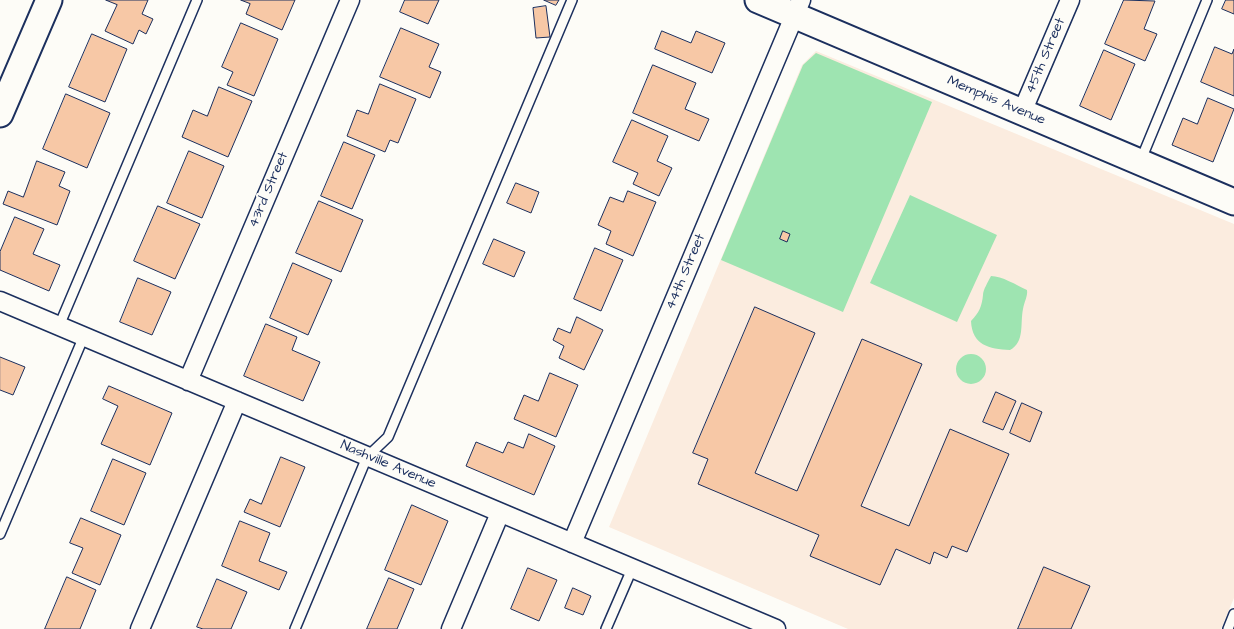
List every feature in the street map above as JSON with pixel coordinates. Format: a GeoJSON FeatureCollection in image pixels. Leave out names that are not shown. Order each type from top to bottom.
{"type":"FeatureCollection","features":[{"type":"Feature","properties":{"kind":"street"},"geometry":{"type":"LineString","coordinates":[[0,114],[49,0]]}},
{"type":"Feature","properties":{"kind":"street","name":"43rd Street"},"geometry":{"type":"LineString","coordinates":[[188,381],[350,0]]}},
{"type":"Feature","properties":{"kind":"street","name":"Memphis Avenue"},"geometry":{"type":"LineString","coordinates":[[758,0],[798,8],[1022,112],[1234,202]]}},
{"type":"Feature","properties":{"kind":"street","name":"45th Street"},"geometry":{"type":"LineString","coordinates":[[1022,112],[1070,0]]}},
{"type":"Feature","properties":{"kind":"street","name":"44th Street"},"geometry":{"type":"LineString","coordinates":[[572,543],[798,8]]}},
{"type":"Feature","properties":{"kind":"street","name":"Nashville Avenue"},"geometry":{"type":"LineString","coordinates":[[0,301],[572,543],[767,628]]}},
{"type":"Feature","properties":{"kind":"street"},"geometry":{"type":"LineString","coordinates":[[140,629],[237,401]]}},
{"type":"Feature","properties":{"kind":"street"},"geometry":{"type":"LineString","coordinates":[[451,629],[500,513]]}},
{"type":"Feature","properties":{"kind":"lane"},"geometry":{"type":"LineString","coordinates":[[59,326],[197,0]]}},
{"type":"Feature","properties":{"kind":"lane"},"geometry":{"type":"LineString","coordinates":[[295,629],[367,457],[388,437],[572,0]]}},
{"type":"Feature","properties":{"kind":"lane"},"geometry":{"type":"LineString","coordinates":[[1140,162],[1207,0]]}},
{"type":"Feature","properties":{"kind":"lane"},"geometry":{"type":"LineString","coordinates":[[0,534],[84,336]]}},
{"type":"Feature","properties":{"kind":"lane"},"geometry":{"type":"LineString","coordinates":[[606,629],[632,569]]}},
{"type":"Feature","properties":{"kind":"lane"},"geometry":{"type":"LineString","coordinates":[[1228,629],[1234,614]]}},
{"type":"Feature","properties":{"kind":"shaded area"},"geometry":{"type":"Polygon","coordinates":[[[816,51],[1234,224],[1234,598],[1221,629],[848,629],[609,527],[802,65],[816,51]]]}},
{"type":"Feature","properties":{"kind":"green space"},"geometry":{"type":"Polygon","coordinates":[[[816,53],[932,102],[843,312],[721,260],[803,65],[816,53]]]}},
{"type":"Feature","properties":{"kind":"green space"},"geometry":{"type":"Polygon","coordinates":[[[910,195],[997,235],[957,322],[870,283],[910,195]]]}},
{"type":"Feature","properties":{"kind":"green space"},"geometry":{"type":"Polygon","coordinates":[[[991,276],[1004,279],[1027,290],[1020,337],[1015,347],[1010,350],[989,347],[983,344],[975,336],[972,329],[971,321],[980,309],[984,291],[991,276]]]}},
{"type":"Feature","properties":{"kind":"green space"},"geometry":{"type":"Polygon","coordinates":[[[971,354],[977,355],[985,363],[985,375],[977,383],[971,384],[965,383],[957,375],[956,369],[957,363],[965,355],[971,354]]]}},
{"type":"Feature","properties":{"kind":"building"},"geometry":{"type":"Polygon","coordinates":[[[106,0],[148,0],[142,14],[153,19],[146,34],[139,30],[133,44],[105,31],[117,5],[106,0]]]}},
{"type":"Feature","properties":{"kind":"building"},"geometry":{"type":"Polygon","coordinates":[[[241,0],[295,0],[282,30],[246,14],[250,4],[241,0]]]}},
{"type":"Feature","properties":{"kind":"building"},"geometry":{"type":"Polygon","coordinates":[[[405,0],[439,0],[428,24],[400,12],[405,0]]]}},
{"type":"Feature","properties":{"kind":"building"},"geometry":{"type":"Polygon","coordinates":[[[544,0],[559,0],[556,5],[544,0]]]}},
{"type":"Feature","properties":{"kind":"building"},"geometry":{"type":"Polygon","coordinates":[[[1124,0],[1155,1],[1144,29],[1157,34],[1145,61],[1105,44],[1124,0]]]}},
{"type":"Feature","properties":{"kind":"building"},"geometry":{"type":"Polygon","coordinates":[[[1226,0],[1234,0],[1234,14],[1222,9],[1226,0]]]}},
{"type":"Feature","properties":{"kind":"building"},"geometry":{"type":"Polygon","coordinates":[[[546,6],[550,37],[536,38],[533,8],[546,6]]]}},
{"type":"Feature","properties":{"kind":"building"},"geometry":{"type":"Polygon","coordinates":[[[241,23],[278,39],[254,96],[227,85],[233,72],[222,67],[241,23]]]}},
{"type":"Feature","properties":{"kind":"building"},"geometry":{"type":"Polygon","coordinates":[[[401,28],[439,44],[429,67],[441,72],[430,98],[380,77],[401,28]]]}},
{"type":"Feature","properties":{"kind":"building"},"geometry":{"type":"Polygon","coordinates":[[[662,31],[691,43],[696,31],[725,43],[712,73],[655,49],[662,31]]]}},
{"type":"Feature","properties":{"kind":"building"},"geometry":{"type":"Polygon","coordinates":[[[92,34],[127,49],[105,102],[69,87],[92,34]]]}},
{"type":"Feature","properties":{"kind":"building"},"geometry":{"type":"Polygon","coordinates":[[[1215,47],[1232,54],[1234,49],[1234,96],[1201,82],[1215,47]]]}},
{"type":"Feature","properties":{"kind":"building"},"geometry":{"type":"Polygon","coordinates":[[[1104,50],[1135,64],[1111,120],[1080,106],[1104,50]]]}},
{"type":"Feature","properties":{"kind":"building"},"geometry":{"type":"Polygon","coordinates":[[[653,65],[696,83],[685,109],[709,119],[699,141],[633,113],[653,65]]]}},
{"type":"Feature","properties":{"kind":"building"},"geometry":{"type":"Polygon","coordinates":[[[380,84],[416,99],[398,143],[390,140],[385,152],[347,136],[357,110],[368,114],[380,84]]]}},
{"type":"Feature","properties":{"kind":"building"},"geometry":{"type":"Polygon","coordinates":[[[219,87],[252,101],[228,157],[182,137],[193,110],[207,116],[219,87]]]}},
{"type":"Feature","properties":{"kind":"building"},"geometry":{"type":"Polygon","coordinates":[[[66,94],[110,113],[87,168],[43,149],[66,94]]]}},
{"type":"Feature","properties":{"kind":"building"},"geometry":{"type":"Polygon","coordinates":[[[1208,98],[1234,109],[1213,162],[1172,145],[1183,118],[1197,124],[1208,98]]]}},
{"type":"Feature","properties":{"kind":"building"},"geometry":{"type":"Polygon","coordinates":[[[632,120],[668,136],[657,161],[672,168],[659,196],[633,184],[638,173],[613,162],[632,120]]]}},
{"type":"Feature","properties":{"kind":"building"},"geometry":{"type":"Polygon","coordinates":[[[344,142],[375,155],[352,209],[321,196],[344,142]]]}},
{"type":"Feature","properties":{"kind":"building"},"geometry":{"type":"Polygon","coordinates":[[[189,151],[224,166],[202,218],[167,203],[189,151]]]}},
{"type":"Feature","properties":{"kind":"building"},"geometry":{"type":"Polygon","coordinates":[[[37,161],[65,172],[59,186],[70,191],[57,225],[3,204],[8,191],[23,197],[37,161]]]}},
{"type":"Feature","properties":{"kind":"building"},"geometry":{"type":"Polygon","coordinates":[[[516,183],[539,192],[531,213],[507,203],[516,183]]]}},
{"type":"Feature","properties":{"kind":"building"},"geometry":{"type":"Polygon","coordinates":[[[628,191],[656,202],[633,256],[606,244],[611,231],[598,225],[610,197],[623,202],[628,191]]]}},
{"type":"Feature","properties":{"kind":"building"},"geometry":{"type":"Polygon","coordinates":[[[319,201],[363,220],[341,272],[296,253],[319,201]]]}},
{"type":"Feature","properties":{"kind":"building"},"geometry":{"type":"Polygon","coordinates":[[[158,206],[200,224],[175,279],[134,261],[158,206]]]}},
{"type":"Feature","properties":{"kind":"building"},"geometry":{"type":"Polygon","coordinates":[[[15,217],[44,229],[33,254],[60,265],[49,291],[0,270],[0,252],[15,217]]]}},
{"type":"Feature","properties":{"kind":"building"},"geometry":{"type":"Polygon","coordinates":[[[783,231],[790,234],[787,242],[780,239],[783,231]]]}},
{"type":"Feature","properties":{"kind":"building"},"geometry":{"type":"Polygon","coordinates":[[[494,239],[525,252],[514,277],[483,264],[494,239]]]}},
{"type":"Feature","properties":{"kind":"building"},"geometry":{"type":"Polygon","coordinates":[[[595,248],[623,260],[601,311],[574,299],[595,248]]]}},
{"type":"Feature","properties":{"kind":"building"},"geometry":{"type":"Polygon","coordinates":[[[293,263],[332,280],[308,335],[270,318],[293,263]]]}},
{"type":"Feature","properties":{"kind":"building"},"geometry":{"type":"Polygon","coordinates":[[[138,278],[171,292],[152,335],[120,322],[138,278]]]}},
{"type":"Feature","properties":{"kind":"building"},"geometry":{"type":"Polygon","coordinates":[[[755,307],[815,333],[755,473],[797,491],[862,339],[922,364],[861,506],[909,526],[950,429],[1009,454],[967,552],[952,546],[947,558],[934,552],[930,564],[896,549],[880,585],[810,556],[819,535],[698,484],[708,459],[693,453],[755,307]]]}},
{"type":"Feature","properties":{"kind":"building"},"geometry":{"type":"Polygon","coordinates":[[[577,317],[603,330],[584,370],[559,358],[564,346],[553,340],[558,328],[570,333],[577,317]]]}},
{"type":"Feature","properties":{"kind":"building"},"geometry":{"type":"Polygon","coordinates":[[[266,324],[297,337],[292,350],[320,362],[303,401],[244,376],[266,324]]]}},
{"type":"Feature","properties":{"kind":"building"},"geometry":{"type":"Polygon","coordinates":[[[0,357],[25,367],[13,395],[0,390],[0,357]]]}},
{"type":"Feature","properties":{"kind":"building"},"geometry":{"type":"Polygon","coordinates":[[[550,373],[578,385],[556,437],[514,419],[524,395],[538,401],[550,373]]]}},
{"type":"Feature","properties":{"kind":"building"},"geometry":{"type":"Polygon","coordinates":[[[109,386],[172,413],[150,465],[101,444],[118,406],[103,399],[109,386]]]}},
{"type":"Feature","properties":{"kind":"building"},"geometry":{"type":"Polygon","coordinates":[[[996,392],[1016,401],[1003,430],[983,422],[996,392]]]}},
{"type":"Feature","properties":{"kind":"building"},"geometry":{"type":"Polygon","coordinates":[[[1022,403],[1042,412],[1030,442],[1010,433],[1022,403]]]}},
{"type":"Feature","properties":{"kind":"building"},"geometry":{"type":"Polygon","coordinates":[[[529,434],[555,446],[534,495],[466,466],[476,442],[503,453],[508,442],[523,448],[529,434]]]}},
{"type":"Feature","properties":{"kind":"building"},"geometry":{"type":"Polygon","coordinates":[[[281,457],[305,467],[280,527],[244,512],[250,499],[261,504],[281,457]]]}},
{"type":"Feature","properties":{"kind":"building"},"geometry":{"type":"Polygon","coordinates":[[[113,459],[146,473],[124,525],[91,511],[113,459]]]}},
{"type":"Feature","properties":{"kind":"building"},"geometry":{"type":"Polygon","coordinates":[[[412,505],[448,521],[421,585],[385,570],[412,505]]]}},
{"type":"Feature","properties":{"kind":"building"},"geometry":{"type":"Polygon","coordinates":[[[81,518],[121,535],[100,585],[72,573],[83,548],[70,543],[81,518]]]}},
{"type":"Feature","properties":{"kind":"building"},"geometry":{"type":"Polygon","coordinates":[[[240,521],[270,533],[259,561],[287,572],[279,590],[222,566],[240,521]]]}},
{"type":"Feature","properties":{"kind":"building"},"geometry":{"type":"Polygon","coordinates":[[[1044,567],[1090,586],[1071,629],[1018,629],[1044,567]]]}},
{"type":"Feature","properties":{"kind":"building"},"geometry":{"type":"Polygon","coordinates":[[[528,568],[557,580],[539,621],[511,609],[528,568]]]}},
{"type":"Feature","properties":{"kind":"building"},"geometry":{"type":"Polygon","coordinates":[[[67,577],[96,590],[80,629],[45,629],[67,577]]]}},
{"type":"Feature","properties":{"kind":"building"},"geometry":{"type":"Polygon","coordinates":[[[389,578],[414,589],[397,629],[367,629],[389,578]]]}},
{"type":"Feature","properties":{"kind":"building"},"geometry":{"type":"Polygon","coordinates":[[[217,579],[247,592],[231,629],[203,629],[197,627],[217,579]]]}},
{"type":"Feature","properties":{"kind":"building"},"geometry":{"type":"Polygon","coordinates":[[[573,588],[591,596],[583,615],[565,608],[573,588]]]}}]}
